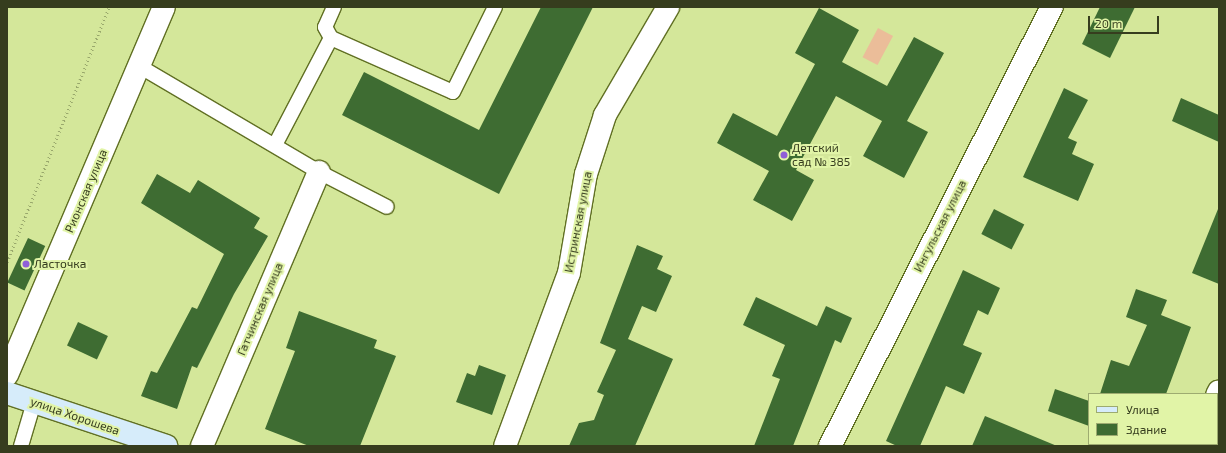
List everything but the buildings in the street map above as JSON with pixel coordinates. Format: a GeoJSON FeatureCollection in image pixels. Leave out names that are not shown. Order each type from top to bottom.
{"type":"FeatureCollection","features":[{"type":"Feature","properties":{"kind":"main road","name":"улица Хорошева"},"geometry":{"type":"LineString","coordinates":[[7,393],[166,446]]}},
{"type":"Feature","properties":{"kind":"street","name":"Рионская улица"},"geometry":{"type":"LineString","coordinates":[[7,375],[164,7]]}},
{"type":"Feature","properties":{"kind":"street","name":"Истринская улица"},"geometry":{"type":"LineString","coordinates":[[505,446],[569,273],[586,174],[605,115],[668,7]]}},
{"type":"Feature","properties":{"kind":"street","name":"Ингульская улица"},"geometry":{"type":"LineString","coordinates":[[830,446],[1052,7]]}},
{"type":"Feature","properties":{"kind":"street","name":"Гатчинская улица"},"geometry":{"type":"LineString","coordinates":[[202,446],[319,172]]}},
{"type":"Feature","properties":{"kind":"lane"},"geometry":{"type":"LineString","coordinates":[[334,7],[325,27],[331,38],[453,92],[495,7]]}},
{"type":"Feature","properties":{"kind":"lane"},"geometry":{"type":"LineString","coordinates":[[275,146],[331,38]]}},
{"type":"Feature","properties":{"kind":"lane"},"geometry":{"type":"LineString","coordinates":[[139,66],[319,172],[387,207]]}},
{"type":"Feature","properties":{"kind":"lane"},"geometry":{"type":"LineString","coordinates":[[21,446],[34,402]]}},
{"type":"Feature","properties":{"kind":"path"},"geometry":{"type":"LineString","coordinates":[[7,262],[109,7]]}},
{"type":"Feature","properties":{"kind":"shaded area"},"geometry":{"type":"Polygon","coordinates":[[[878,28],[893,36],[878,65],[863,57],[878,28]]]}},
{"type":"Feature","properties":{"kind":"place","name":"Детский сад № 385"},"geometry":{"type":"Point","coordinates":[784,155]}},
{"type":"Feature","properties":{"kind":"place","name":"Ласточка"},"geometry":{"type":"Point","coordinates":[26,264]}}]}
